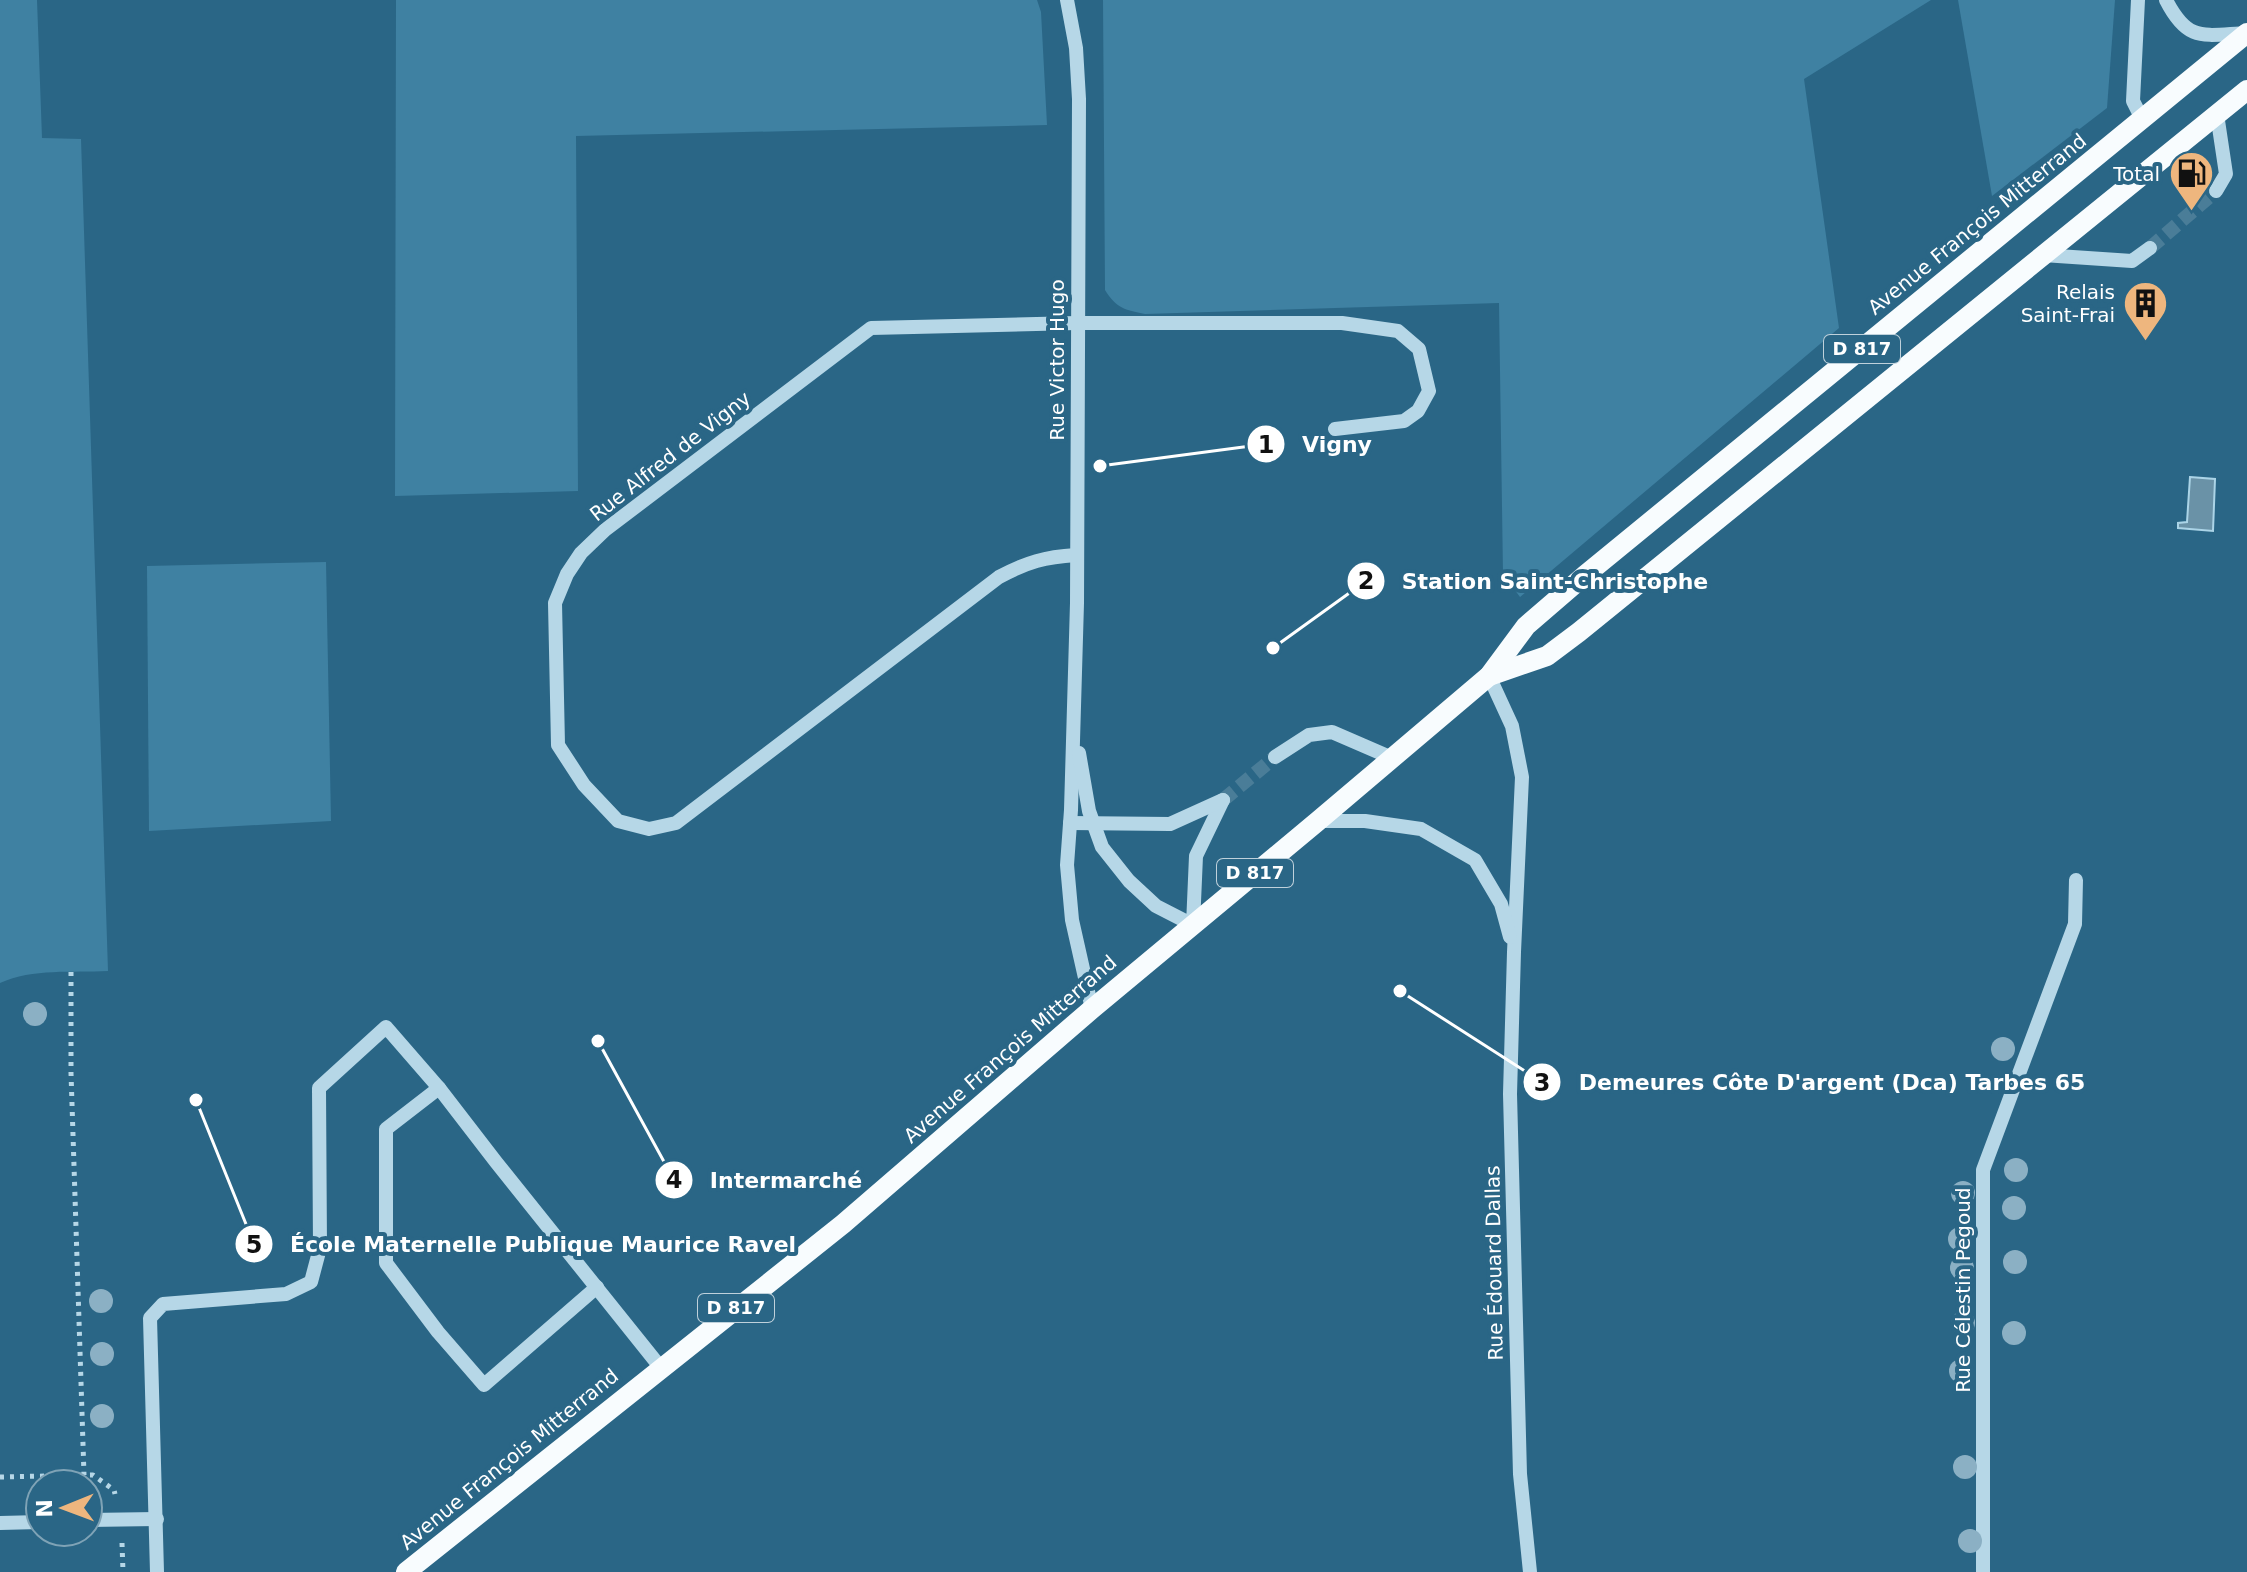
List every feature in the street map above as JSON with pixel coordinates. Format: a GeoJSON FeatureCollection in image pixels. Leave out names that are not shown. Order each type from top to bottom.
{"type":"FeatureCollection","features":[{"type":"Feature","properties":{"kind":"main road","name":"Avenue François Mitterrand"},"geometry":{"type":"LineString","coordinates":[[406,1572],[843,1224],[1092,1009],[1489,676],[1526,626],[1584,576],[2247,33]]}},
{"type":"Feature","properties":{"kind":"main road","name":"Avenue François Mitterrand"},"geometry":{"type":"LineString","coordinates":[[1489,676],[1547,656],[1579,632],[2247,90]]}},
{"type":"Feature","properties":{"kind":"street","name":"Rue Victor Hugo"},"geometry":{"type":"LineString","coordinates":[[1067,0],[1076,48],[1079,99],[1076,555],[1067,865],[1072,920],[1092,1009]]}},
{"type":"Feature","properties":{"kind":"street"},"geometry":{"type":"LineString","coordinates":[[2138,0],[2133,101],[2142,119]]}},
{"type":"Feature","properties":{"kind":"street"},"geometry":{"type":"LineString","coordinates":[[2166,0],[2182,27],[2197,34],[2247,33]]}},
{"type":"Feature","properties":{"kind":"street"},"geometry":{"type":"LineString","coordinates":[[2216,191],[2226,174],[2217,114]]}},
{"type":"Feature","properties":{"kind":"street"},"geometry":{"type":"LineString","coordinates":[[2043,255],[2132,261],[2150,248]]}},
{"type":"Feature","properties":{"kind":"street","name":"Rue Alfred de Vigny"},"geometry":{"type":"LineString","coordinates":[[1076,555],[1046,557],[999,577],[676,823],[649,829],[618,821],[584,785],[558,745],[555,603],[567,574],[581,553],[605,530],[871,328],[1077,323],[1342,323],[1398,331],[1419,349],[1429,391],[1418,411],[1404,421],[1335,429]]}},
{"type":"Feature","properties":{"kind":"street","name":"Rue Édouard Dallas"},"geometry":{"type":"LineString","coordinates":[[1489,676],[1512,726],[1522,777],[1510,1094],[1520,1474],[1530,1572]]}},
{"type":"Feature","properties":{"kind":"street","name":"Rue Victor Hugo"},"geometry":{"type":"LineString","coordinates":[[1073,721],[1089,811],[1102,847],[1129,881],[1156,906],[1193,925]]}},
{"type":"Feature","properties":{"kind":"street"},"geometry":{"type":"LineString","coordinates":[[1275,757],[1309,735],[1332,732],[1392,758]]}},
{"type":"Feature","properties":{"kind":"street"},"geometry":{"type":"LineString","coordinates":[[1070,823],[1170,824],[1223,800],[1196,856],[1193,925]]}},
{"type":"Feature","properties":{"kind":"street","name":"Rue Édouard Dallas"},"geometry":{"type":"LineString","coordinates":[[1318,821],[1365,821],[1421,829],[1475,860],[1501,904],[1514,952]]}},
{"type":"Feature","properties":{"kind":"street","name":"Rue Célestin Pegoud"},"geometry":{"type":"LineString","coordinates":[[1983,1572],[1983,1170],[2075,924],[2076,880]]}},
{"type":"Feature","properties":{"kind":"street"},"geometry":{"type":"LineString","coordinates":[[157,1572],[150,1318],[163,1304],[286,1294],[311,1282],[320,1248],[319,1088],[386,1027],[439,1088],[661,1368]]}},
{"type":"Feature","properties":{"kind":"street"},"geometry":{"type":"LineString","coordinates":[[439,1088],[386,1129],[386,1263],[438,1332],[484,1385],[597,1287]]}},
{"type":"Feature","properties":{"kind":"street"},"geometry":{"type":"LineString","coordinates":[[104,1520],[157,1519]]}},
{"type":"Feature","properties":{"kind":"street"},"geometry":{"type":"LineString","coordinates":[[0,1523],[24,1522]]}},
{"type":"Feature","properties":{"kind":"path"},"geometry":{"type":"LineString","coordinates":[[71,972],[84,1468]]}},
{"type":"Feature","properties":{"kind":"shaded area"},"geometry":{"type":"Polygon","coordinates":[[[0,0],[37,0],[42,138],[81,139],[108,971],[39,973],[0,983],[0,0]]]}},
{"type":"Feature","properties":{"kind":"shaded area"},"geometry":{"type":"Polygon","coordinates":[[[396,0],[1037,0],[1041,12],[1047,125],[576,136],[578,491],[395,496],[396,0]]]}},
{"type":"Feature","properties":{"kind":"shaded area"},"geometry":{"type":"Polygon","coordinates":[[[1103,0],[1931,0],[1804,79],[1839,328],[1520,597],[1503,574],[1499,303],[1145,314],[1122,307],[1109,296],[1105,290],[1103,0]]]}},
{"type":"Feature","properties":{"kind":"shaded area"},"geometry":{"type":"Polygon","coordinates":[[[1958,0],[2115,0],[2107,108],[1992,196],[1958,0]]]}},
{"type":"Feature","properties":{"kind":"shaded area"},"geometry":{"type":"Polygon","coordinates":[[[2190,477],[2215,479],[2213,531],[2178,528],[2178,523],[2187,522],[2190,477]]]}},
{"type":"Feature","properties":{"kind":"shaded area"},"geometry":{"type":"Polygon","coordinates":[[[326,562],[331,821],[149,831],[147,566],[326,562]]]}},
{"type":"Feature","properties":{"kind":"tunnel"},"geometry":{"type":"LineString","coordinates":[[2150,248],[2216,191]]}},
{"type":"Feature","properties":{"kind":"tunnel"},"geometry":{"type":"LineString","coordinates":[[1223,800],[1275,757]]}},
{"type":"Feature","properties":{"kind":"place","name":"Total"},"geometry":{"type":"Point","coordinates":[2191,213]}},
{"type":"Feature","properties":{"kind":"place","name":"Relais Saint-Frai"},"geometry":{"type":"Point","coordinates":[2146,342]}},
{"type":"Feature","properties":{"kind":"place","name":"Vigny"},"geometry":{"type":"Point","coordinates":[1100,466]}},
{"type":"Feature","properties":{"kind":"place","name":"Station Saint-Christophe"},"geometry":{"type":"Point","coordinates":[1273,648]}},
{"type":"Feature","properties":{"kind":"place","name":"Demeures Côte D'argent (Dca) Tarbes 65"},"geometry":{"type":"Point","coordinates":[1400,991]}},
{"type":"Feature","properties":{"kind":"place","name":"Intermarché"},"geometry":{"type":"Point","coordinates":[598,1041]}},
{"type":"Feature","properties":{"kind":"place","name":"École Maternelle Publique Maurice Ravel"},"geometry":{"type":"Point","coordinates":[196,1100]}}]}
